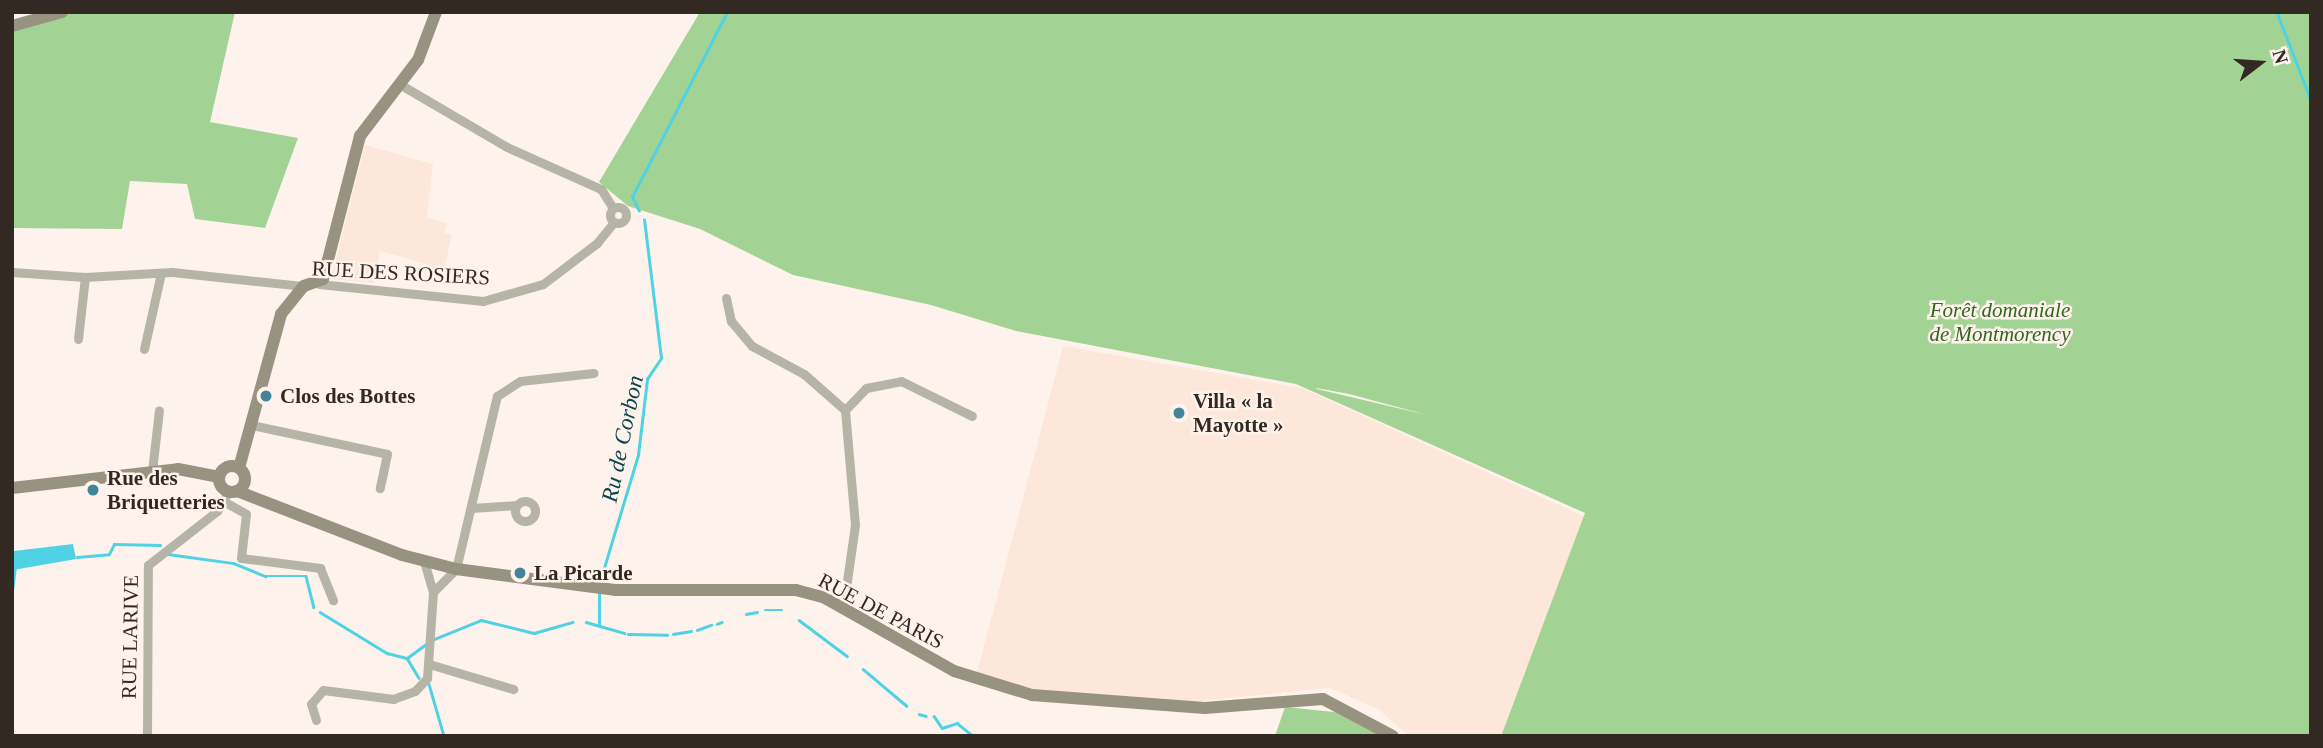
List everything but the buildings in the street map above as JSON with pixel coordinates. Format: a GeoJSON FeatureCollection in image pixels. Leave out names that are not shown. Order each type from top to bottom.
{"type":"FeatureCollection","features":[{"type":"Feature","properties":{"kind":"main road"},"geometry":{"type":"LineString","coordinates":[[12,26],[62,12]]}},
{"type":"Feature","properties":{"kind":"main road"},"geometry":{"type":"LineString","coordinates":[[319,284],[360,136],[401,85],[424,49],[436,12]]}},
{"type":"Feature","properties":{"kind":"main road","name":"RUE DES ROSIERS"},"geometry":{"type":"LineString","coordinates":[[303,286],[319,284]]}},
{"type":"Feature","properties":{"kind":"main road"},"geometry":{"type":"LineString","coordinates":[[233,492],[281,314],[303,286]]}},
{"type":"Feature","properties":{"kind":"main road"},"geometry":{"type":"LineString","coordinates":[[219,477],[227,467],[239,468]]}},
{"type":"Feature","properties":{"kind":"main road"},"geometry":{"type":"LineString","coordinates":[[12,488],[152,471],[219,477],[233,492]]}},
{"type":"Feature","properties":{"kind":"main road","name":"RUE DE PARIS"},"geometry":{"type":"LineString","coordinates":[[233,492],[266,500],[424,561],[456,569],[615,590],[790,589],[844,609],[954,671],[1032,695],[1205,708],[1324,699],[1393,736]]}},
{"type":"Feature","properties":{"kind":"street","name":"RUE DES ROSIERS"},"geometry":{"type":"LineString","coordinates":[[319,284],[483,301],[543,284],[597,243],[614,222],[613,208],[601,189],[507,147],[401,85]]}},
{"type":"Feature","properties":{"kind":"street","name":"RUE DES ROSIERS"},"geometry":{"type":"LineString","coordinates":[[12,272],[85,277],[161,273],[303,286]]}},
{"type":"Feature","properties":{"kind":"street"},"geometry":{"type":"LineString","coordinates":[[144,349],[161,273]]}},
{"type":"Feature","properties":{"kind":"street"},"geometry":{"type":"LineString","coordinates":[[78,339],[85,277]]}},
{"type":"Feature","properties":{"kind":"street"},"geometry":{"type":"LineString","coordinates":[[726,298],[731,321],[752,346],[804,374],[845,410],[855,525],[844,609]]}},
{"type":"Feature","properties":{"kind":"street"},"geometry":{"type":"LineString","coordinates":[[433,592],[456,569],[491,408],[501,391],[520,381],[594,373]]}},
{"type":"Feature","properties":{"kind":"street"},"geometry":{"type":"LineString","coordinates":[[845,410],[866,388],[901,381],[972,416]]}},
{"type":"Feature","properties":{"kind":"street"},"geometry":{"type":"LineString","coordinates":[[152,471],[159,410]]}},
{"type":"Feature","properties":{"kind":"street"},"geometry":{"type":"LineString","coordinates":[[252,425],[387,454],[380,488]]}},
{"type":"Feature","properties":{"kind":"street"},"geometry":{"type":"LineString","coordinates":[[233,492],[246,514],[241,558],[320,568],[334,601]]}},
{"type":"Feature","properties":{"kind":"street","name":"RUE LARIVE"},"geometry":{"type":"LineString","coordinates":[[148,736],[148,565],[233,492]]}},
{"type":"Feature","properties":{"kind":"street"},"geometry":{"type":"LineString","coordinates":[[471,508],[517,505]]}},
{"type":"Feature","properties":{"kind":"street"},"geometry":{"type":"LineString","coordinates":[[316,720],[311,704],[323,690],[404,697],[427,678],[433,592],[424,561]]}},
{"type":"Feature","properties":{"kind":"street"},"geometry":{"type":"LineString","coordinates":[[429,664],[513,689]]}},
{"type":"Feature","properties":{"kind":"shaded area"},"geometry":{"type":"Polygon","coordinates":[[[365,145],[433,164],[427,218],[447,223],[444,233],[452,235],[444,269],[380,251],[374,283],[331,279],[365,145]]]}},
{"type":"Feature","properties":{"kind":"shaded area"},"geometry":{"type":"Polygon","coordinates":[[[1063,346],[1302,388],[1612,529],[1561,578],[1500,736],[1409,736],[1378,709],[1330,688],[1188,702],[1037,692],[977,673],[1063,346]]]}},
{"type":"Feature","properties":{"kind":"green space"},"geometry":{"type":"Polygon","coordinates":[[[72,12],[235,12],[210,122],[298,138],[265,228],[195,219],[187,184],[130,181],[122,229],[12,228],[12,30],[72,12]]]}},
{"type":"Feature","properties":{"kind":"green space","name":"Forêt domaniale de Montmorency"},"geometry":{"type":"Polygon","coordinates":[[[700,12],[2311,12],[2311,736],[1501,736],[1585,513],[1296,384],[1016,331],[931,305],[793,275],[700,229],[628,206],[599,182],[700,12]],[[1316,388],[1427,415],[1349,394],[1316,388]]]}},
{"type":"Feature","properties":{"kind":"green space"},"geometry":{"type":"Polygon","coordinates":[[[1285,707],[1344,713],[1384,736],[1275,736],[1285,707]]]}},
{"type":"Feature","properties":{"kind":"water"},"geometry":{"type":"Polygon","coordinates":[[[73,544],[76,559],[13,570],[14,551],[73,544]]]}},
{"type":"Feature","properties":{"kind":"waterway","name":"Ru de Corbon"},"geometry":{"type":"LineString","coordinates":[[639,211],[632,197],[727,12]]}},
{"type":"Feature","properties":{"kind":"waterway"},"geometry":{"type":"LineString","coordinates":[[2277,12],[2311,100]]}},
{"type":"Feature","properties":{"kind":"waterway","name":"Ru de Corbon"},"geometry":{"type":"LineString","coordinates":[[600,581],[638,455],[647,379],[661,358],[644,220]]}},
{"type":"Feature","properties":{"kind":"waterway","name":"Ru de Corbon"},"geometry":{"type":"LineString","coordinates":[[77,557],[109,554],[114,544],[160,545]]}},
{"type":"Feature","properties":{"kind":"waterway","name":"Ru de Corbon"},"geometry":{"type":"LineString","coordinates":[[168,554],[233,563],[266,576],[306,576],[314,607]]}},
{"type":"Feature","properties":{"kind":"waterway"},"geometry":{"type":"LineString","coordinates":[[12,591],[15,568]]}},
{"type":"Feature","properties":{"kind":"waterway","name":"Ru de Corbon"},"geometry":{"type":"LineString","coordinates":[[599,594],[599,624]]}},
{"type":"Feature","properties":{"kind":"waterway"},"geometry":{"type":"LineString","coordinates":[[765,610],[782,610]]}},
{"type":"Feature","properties":{"kind":"waterway","name":"Ru de Corbon"},"geometry":{"type":"LineString","coordinates":[[320,612],[387,653],[407,658],[426,644]]}},
{"type":"Feature","properties":{"kind":"waterway"},"geometry":{"type":"LineString","coordinates":[[746,614],[757,612]]}},
{"type":"Feature","properties":{"kind":"waterway","name":"Ru de Corbon"},"geometry":{"type":"LineString","coordinates":[[432,640],[481,620],[534,633],[572,622]]}},
{"type":"Feature","properties":{"kind":"waterway"},"geometry":{"type":"LineString","coordinates":[[799,620],[847,656]]}},
{"type":"Feature","properties":{"kind":"waterway"},"geometry":{"type":"LineString","coordinates":[[586,622],[624,633]]}},
{"type":"Feature","properties":{"kind":"waterway"},"geometry":{"type":"LineString","coordinates":[[717,624],[722,622]]}},
{"type":"Feature","properties":{"kind":"waterway"},"geometry":{"type":"LineString","coordinates":[[697,630],[711,625]]}},
{"type":"Feature","properties":{"kind":"waterway"},"geometry":{"type":"LineString","coordinates":[[673,634],[691,631]]}},
{"type":"Feature","properties":{"kind":"waterway"},"geometry":{"type":"LineString","coordinates":[[628,634],[667,635]]}},
{"type":"Feature","properties":{"kind":"waterway"},"geometry":{"type":"LineString","coordinates":[[407,658],[419,678]]}},
{"type":"Feature","properties":{"kind":"waterway"},"geometry":{"type":"LineString","coordinates":[[863,669],[907,706]]}},
{"type":"Feature","properties":{"kind":"waterway"},"geometry":{"type":"LineString","coordinates":[[429,684],[444,736]]}},
{"type":"Feature","properties":{"kind":"waterway"},"geometry":{"type":"LineString","coordinates":[[919,714],[926,716]]}},
{"type":"Feature","properties":{"kind":"waterway"},"geometry":{"type":"LineString","coordinates":[[934,716],[942,728],[957,723],[973,736]]}},
{"type":"Feature","properties":{"kind":"place","name":"Clos des Bottes"},"geometry":{"type":"Point","coordinates":[266,396]}},
{"type":"Feature","properties":{"kind":"place","name":"Villa « la Mayotte »"},"geometry":{"type":"Point","coordinates":[1179,413]}},
{"type":"Feature","properties":{"kind":"place","name":"Rue des Briquetteries"},"geometry":{"type":"Point","coordinates":[93,490]}},
{"type":"Feature","properties":{"kind":"place","name":"La Picarde"},"geometry":{"type":"Point","coordinates":[520,573]}}]}
